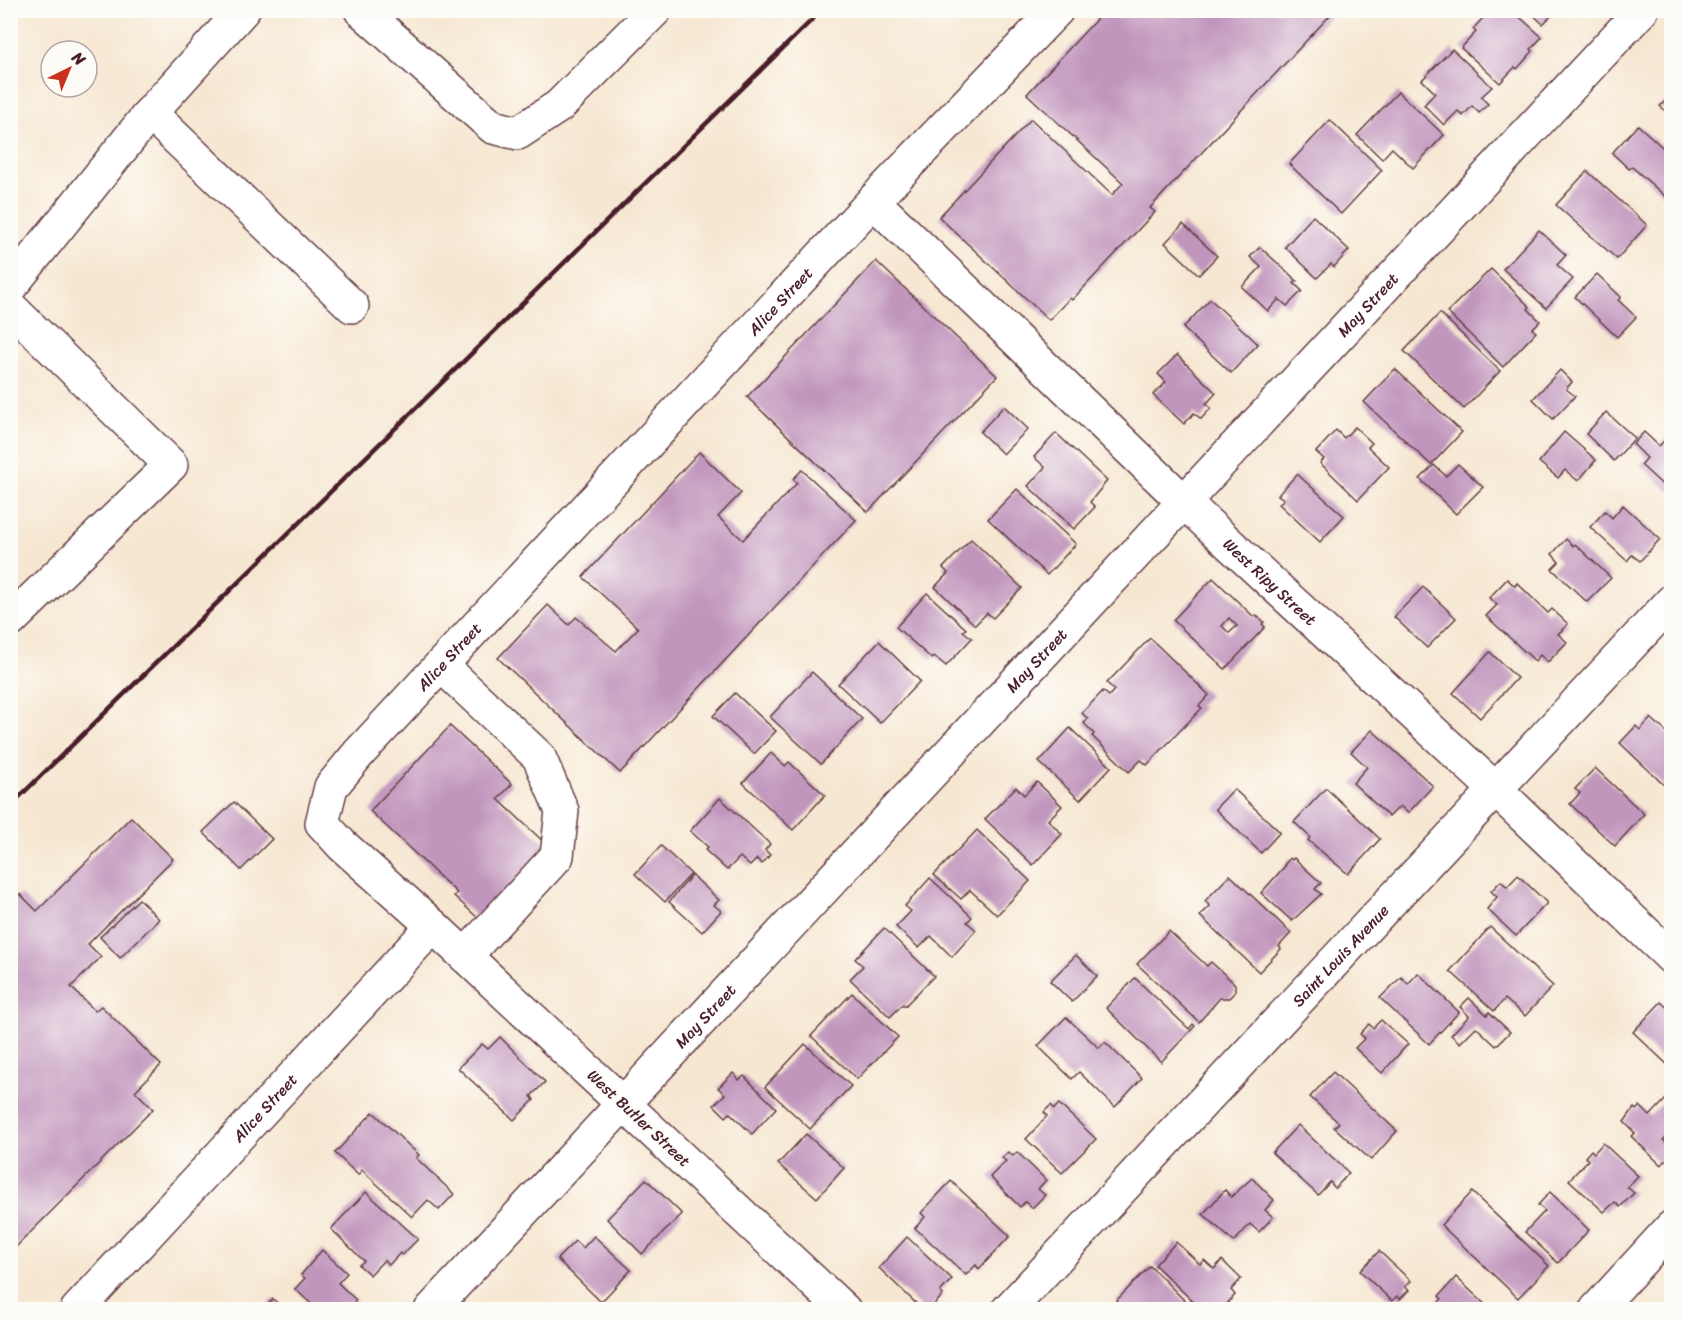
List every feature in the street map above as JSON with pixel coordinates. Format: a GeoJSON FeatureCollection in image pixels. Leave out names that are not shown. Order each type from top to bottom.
{"type":"FeatureCollection","features":[{"type":"Feature","properties":{"kind":"street"},"geometry":{"type":"LineString","coordinates":[[10,287],[150,113],[243,10]]}},
{"type":"Feature","properties":{"kind":"street"},"geometry":{"type":"LineString","coordinates":[[361,10],[493,127],[518,133],[559,106],[655,10]]}},
{"type":"Feature","properties":{"kind":"street","name":"Alice Street"},"geometry":{"type":"LineString","coordinates":[[77,1310],[434,926],[342,845],[322,823],[331,787],[358,753],[873,201],[1057,10]]}},
{"type":"Feature","properties":{"kind":"street","name":"May Street"},"geometry":{"type":"LineString","coordinates":[[431,1310],[1642,10]]}},
{"type":"Feature","properties":{"kind":"street"},"geometry":{"type":"LineString","coordinates":[[150,113],[351,306]]}},
{"type":"Feature","properties":{"kind":"street","name":"West Ripy Street"},"geometry":{"type":"LineString","coordinates":[[873,201],[1184,502],[1495,789],[1671,958]]}},
{"type":"Feature","properties":{"kind":"street"},"geometry":{"type":"LineString","coordinates":[[10,308],[171,465],[10,621]]}},
{"type":"Feature","properties":{"kind":"street","name":"Saint Louis Avenue"},"geometry":{"type":"LineString","coordinates":[[1008,1310],[1671,601]]}},
{"type":"Feature","properties":{"kind":"street"},"geometry":{"type":"LineString","coordinates":[[441,664],[539,758],[562,811],[557,856],[465,956]]}},
{"type":"Feature","properties":{"kind":"street","name":"West Butler Street"},"geometry":{"type":"LineString","coordinates":[[434,926],[844,1310]]}},
{"type":"Feature","properties":{"kind":"street"},"geometry":{"type":"LineString","coordinates":[[1596,1310],[1671,1227]]}},
{"type":"Feature","properties":{"kind":"building"},"geometry":{"type":"Polygon","coordinates":[[[1105,10],[1335,10],[1150,208],[1155,212],[1072,300],[1070,298],[1049,320],[939,217],[1031,119],[1112,195],[1123,183],[1027,94],[1105,10]]]}},
{"type":"Feature","properties":{"kind":"building"},"geometry":{"type":"Polygon","coordinates":[[[1490,10],[1512,10],[1542,37],[1517,69],[1515,67],[1500,83],[1461,48],[1476,32],[1473,29],[1490,10]]]}},
{"type":"Feature","properties":{"kind":"building"},"geometry":{"type":"Polygon","coordinates":[[[1528,10],[1561,10],[1557,15],[1554,13],[1543,24],[1528,10]]]}},
{"type":"Feature","properties":{"kind":"building"},"geometry":{"type":"Polygon","coordinates":[[[1452,49],[1492,87],[1481,97],[1488,104],[1479,113],[1472,106],[1463,116],[1458,111],[1444,125],[1424,105],[1435,93],[1422,80],[1452,49]]]}},
{"type":"Feature","properties":{"kind":"building"},"geometry":{"type":"Polygon","coordinates":[[[1398,92],[1444,135],[1413,168],[1392,148],[1382,159],[1357,135],[1398,92]]]}},
{"type":"Feature","properties":{"kind":"building"},"geometry":{"type":"Polygon","coordinates":[[[1672,95],[1672,117],[1660,106],[1672,95]]]}},
{"type":"Feature","properties":{"kind":"building"},"geometry":{"type":"Polygon","coordinates":[[[1330,120],[1382,170],[1341,214],[1289,164],[1330,120]]]}},
{"type":"Feature","properties":{"kind":"building"},"geometry":{"type":"Polygon","coordinates":[[[1638,125],[1672,156],[1672,202],[1632,167],[1629,169],[1612,153],[1638,125]]]}},
{"type":"Feature","properties":{"kind":"building"},"geometry":{"type":"Polygon","coordinates":[[[1587,171],[1647,225],[1617,259],[1556,205],[1587,171]]]}},
{"type":"Feature","properties":{"kind":"building"},"geometry":{"type":"Polygon","coordinates":[[[1313,216],[1349,250],[1334,267],[1331,264],[1317,278],[1285,247],[1313,216]]]}},
{"type":"Feature","properties":{"kind":"building"},"geometry":{"type":"Polygon","coordinates":[[[1183,224],[1217,256],[1199,275],[1165,243],[1183,224]]]}},
{"type":"Feature","properties":{"kind":"building"},"geometry":{"type":"Polygon","coordinates":[[[1539,230],[1566,255],[1557,265],[1573,279],[1546,308],[1503,269],[1539,230]]]}},
{"type":"Feature","properties":{"kind":"building"},"geometry":{"type":"Polygon","coordinates":[[[1260,247],[1297,281],[1294,283],[1302,291],[1287,306],[1279,299],[1268,311],[1242,287],[1261,267],[1250,257],[1260,247]]]}},
{"type":"Feature","properties":{"kind":"building"},"geometry":{"type":"Polygon","coordinates":[[[876,261],[997,376],[868,512],[747,397],[876,261]]]}},
{"type":"Feature","properties":{"kind":"building"},"geometry":{"type":"Polygon","coordinates":[[[1491,269],[1530,307],[1528,309],[1540,321],[1532,329],[1536,332],[1503,367],[1447,312],[1491,269]]]}},
{"type":"Feature","properties":{"kind":"building"},"geometry":{"type":"Polygon","coordinates":[[[1597,274],[1621,297],[1618,300],[1636,317],[1617,337],[1575,297],[1597,274]]]}},
{"type":"Feature","properties":{"kind":"building"},"geometry":{"type":"Polygon","coordinates":[[[1210,299],[1258,344],[1231,373],[1183,328],[1210,299]]]}},
{"type":"Feature","properties":{"kind":"building"},"geometry":{"type":"Polygon","coordinates":[[[1440,313],[1500,371],[1464,409],[1404,351],[1440,313]]]}},
{"type":"Feature","properties":{"kind":"building"},"geometry":{"type":"Polygon","coordinates":[[[1177,355],[1216,393],[1206,404],[1211,408],[1201,419],[1194,413],[1184,424],[1153,395],[1166,382],[1158,374],[1177,355]]]}},
{"type":"Feature","properties":{"kind":"building"},"geometry":{"type":"Polygon","coordinates":[[[1395,369],[1462,432],[1431,465],[1364,402],[1395,369]]]}},
{"type":"Feature","properties":{"kind":"building"},"geometry":{"type":"Polygon","coordinates":[[[1560,370],[1572,382],[1566,389],[1575,396],[1553,419],[1533,399],[1560,370]]]}},
{"type":"Feature","properties":{"kind":"building"},"geometry":{"type":"Polygon","coordinates":[[[1004,406],[1028,429],[1003,454],[980,432],[1004,406]]]}},
{"type":"Feature","properties":{"kind":"building"},"geometry":{"type":"Polygon","coordinates":[[[1606,412],[1635,438],[1614,461],[1586,434],[1606,412]]]}},
{"type":"Feature","properties":{"kind":"building"},"geometry":{"type":"Polygon","coordinates":[[[1355,427],[1372,443],[1368,447],[1389,467],[1358,500],[1320,463],[1324,459],[1316,452],[1336,430],[1344,438],[1355,427]]]}},
{"type":"Feature","properties":{"kind":"building"},"geometry":{"type":"Polygon","coordinates":[[[1564,432],[1596,460],[1578,481],[1565,470],[1558,478],[1539,462],[1564,432]]]}},
{"type":"Feature","properties":{"kind":"building"},"geometry":{"type":"Polygon","coordinates":[[[1644,432],[1659,446],[1667,438],[1672,443],[1672,489],[1669,491],[1641,465],[1647,458],[1633,444],[1644,432]]]}},
{"type":"Feature","properties":{"kind":"building"},"geometry":{"type":"Polygon","coordinates":[[[1056,433],[1107,481],[1090,502],[1095,507],[1074,529],[1028,486],[1045,467],[1034,457],[1056,433]]]}},
{"type":"Feature","properties":{"kind":"building"},"geometry":{"type":"Polygon","coordinates":[[[699,452],[741,493],[718,517],[743,540],[797,483],[793,479],[802,470],[856,520],[620,773],[498,658],[548,605],[569,625],[576,617],[616,651],[638,628],[583,577],[699,452]]]}},
{"type":"Feature","properties":{"kind":"building"},"geometry":{"type":"Polygon","coordinates":[[[1458,464],[1483,487],[1456,514],[1420,479],[1434,465],[1446,476],[1458,464]]]}},
{"type":"Feature","properties":{"kind":"building"},"geometry":{"type":"Polygon","coordinates":[[[1297,474],[1344,516],[1320,542],[1279,504],[1284,499],[1278,495],[1297,474]]]}},
{"type":"Feature","properties":{"kind":"building"},"geometry":{"type":"Polygon","coordinates":[[[1017,489],[1076,544],[1047,575],[988,519],[1017,489]]]}},
{"type":"Feature","properties":{"kind":"building"},"geometry":{"type":"Polygon","coordinates":[[[1623,505],[1660,539],[1640,561],[1632,555],[1627,561],[1590,527],[1605,511],[1612,518],[1623,505]]]}},
{"type":"Feature","properties":{"kind":"building"},"geometry":{"type":"Polygon","coordinates":[[[971,539],[1022,588],[993,618],[987,613],[975,625],[935,587],[948,573],[943,568],[971,539]]]}},
{"type":"Feature","properties":{"kind":"building"},"geometry":{"type":"Polygon","coordinates":[[[1566,539],[1573,546],[1575,544],[1611,578],[1587,602],[1552,569],[1559,562],[1552,554],[1566,539]]]}},
{"type":"Feature","properties":{"kind":"building"},"geometry":{"type":"Polygon","coordinates":[[[1213,578],[1254,617],[1256,615],[1264,622],[1262,624],[1265,627],[1225,669],[1173,620],[1213,578]],[[1229,618],[1222,626],[1229,633],[1237,626],[1229,618]]]}},
{"type":"Feature","properties":{"kind":"building"},"geometry":{"type":"Polygon","coordinates":[[[1507,579],[1515,586],[1517,583],[1548,613],[1552,609],[1568,624],[1558,634],[1567,642],[1548,662],[1540,655],[1535,661],[1486,616],[1497,605],[1489,598],[1507,579]]]}},
{"type":"Feature","properties":{"kind":"building"},"geometry":{"type":"Polygon","coordinates":[[[1423,587],[1456,618],[1427,648],[1394,617],[1423,587]]]}},
{"type":"Feature","properties":{"kind":"building"},"geometry":{"type":"Polygon","coordinates":[[[927,593],[966,629],[963,631],[972,638],[946,666],[934,656],[932,659],[896,627],[927,593]]]}},
{"type":"Feature","properties":{"kind":"building"},"geometry":{"type":"Polygon","coordinates":[[[1150,638],[1209,695],[1199,706],[1202,708],[1147,765],[1141,760],[1129,772],[1092,736],[1094,734],[1084,723],[1088,719],[1082,713],[1103,691],[1109,696],[1114,690],[1107,683],[1150,638]]]}},
{"type":"Feature","properties":{"kind":"building"},"geometry":{"type":"Polygon","coordinates":[[[879,641],[920,681],[880,723],[838,684],[879,641]]]}},
{"type":"Feature","properties":{"kind":"building"},"geometry":{"type":"Polygon","coordinates":[[[1490,652],[1517,678],[1480,718],[1453,693],[1490,652]]]}},
{"type":"Feature","properties":{"kind":"building"},"geometry":{"type":"Polygon","coordinates":[[[812,672],[862,719],[821,764],[770,717],[812,672]]]}},
{"type":"Feature","properties":{"kind":"building"},"geometry":{"type":"Polygon","coordinates":[[[735,693],[776,731],[754,754],[713,716],[735,693]]]}},
{"type":"Feature","properties":{"kind":"building"},"geometry":{"type":"Polygon","coordinates":[[[1651,718],[1672,737],[1672,782],[1666,787],[1620,743],[1636,726],[1640,730],[1651,718]]]}},
{"type":"Feature","properties":{"kind":"building"},"geometry":{"type":"Polygon","coordinates":[[[450,726],[512,784],[498,799],[549,847],[480,920],[454,896],[457,893],[370,811],[450,726]]]}},
{"type":"Feature","properties":{"kind":"building"},"geometry":{"type":"Polygon","coordinates":[[[1070,728],[1111,767],[1080,800],[1039,762],[1070,728]]]}},
{"type":"Feature","properties":{"kind":"building"},"geometry":{"type":"Polygon","coordinates":[[[1372,730],[1433,786],[1408,813],[1400,806],[1389,817],[1353,783],[1367,767],[1351,752],[1372,730]]]}},
{"type":"Feature","properties":{"kind":"building"},"geometry":{"type":"Polygon","coordinates":[[[771,753],[785,766],[789,762],[825,795],[793,830],[743,783],[771,753]]]}},
{"type":"Feature","properties":{"kind":"building"},"geometry":{"type":"Polygon","coordinates":[[[1595,768],[1644,814],[1615,846],[1570,804],[1580,793],[1575,789],[1595,768]]]}},
{"type":"Feature","properties":{"kind":"building"},"geometry":{"type":"Polygon","coordinates":[[[1037,782],[1062,806],[1048,820],[1062,834],[1033,865],[985,819],[1016,787],[1024,795],[1037,782]]]}},
{"type":"Feature","properties":{"kind":"building"},"geometry":{"type":"Polygon","coordinates":[[[1326,788],[1380,839],[1348,874],[1308,840],[1310,837],[1294,822],[1326,788]]]}},
{"type":"Feature","properties":{"kind":"building"},"geometry":{"type":"Polygon","coordinates":[[[1234,789],[1280,832],[1261,853],[1215,809],[1234,789]]]}},
{"type":"Feature","properties":{"kind":"building"},"geometry":{"type":"Polygon","coordinates":[[[720,798],[770,844],[765,850],[770,855],[762,864],[757,859],[750,866],[740,857],[727,870],[705,850],[708,847],[690,831],[720,798]]]}},
{"type":"Feature","properties":{"kind":"building"},"geometry":{"type":"Polygon","coordinates":[[[234,802],[272,839],[241,870],[203,832],[234,802]]]}},
{"type":"Feature","properties":{"kind":"building"},"geometry":{"type":"Polygon","coordinates":[[[131,817],[173,859],[88,944],[101,957],[71,987],[95,1011],[101,1006],[161,1065],[135,1091],[153,1109],[10,1253],[10,904],[20,894],[37,911],[131,817]]]}},
{"type":"Feature","properties":{"kind":"building"},"geometry":{"type":"Polygon","coordinates":[[[977,830],[1030,881],[997,915],[970,890],[961,899],[934,875],[977,830]]]}},
{"type":"Feature","properties":{"kind":"building"},"geometry":{"type":"Polygon","coordinates":[[[661,846],[691,874],[665,902],[635,874],[661,846]]]}},
{"type":"Feature","properties":{"kind":"building"},"geometry":{"type":"Polygon","coordinates":[[[1290,858],[1292,860],[1294,858],[1321,883],[1315,889],[1321,894],[1292,921],[1261,893],[1290,858]]]}},
{"type":"Feature","properties":{"kind":"building"},"geometry":{"type":"Polygon","coordinates":[[[692,875],[719,900],[714,905],[721,911],[702,932],[669,902],[692,875]]]}},
{"type":"Feature","properties":{"kind":"building"},"geometry":{"type":"Polygon","coordinates":[[[1230,875],[1291,933],[1279,946],[1281,949],[1259,972],[1200,916],[1210,906],[1205,901],[1230,875]]]}},
{"type":"Feature","properties":{"kind":"building"},"geometry":{"type":"Polygon","coordinates":[[[1518,875],[1547,903],[1516,936],[1487,909],[1497,897],[1491,891],[1501,881],[1507,887],[1518,875]]]}},
{"type":"Feature","properties":{"kind":"building"},"geometry":{"type":"Polygon","coordinates":[[[930,878],[972,917],[967,922],[976,930],[952,957],[931,936],[919,948],[896,927],[911,911],[905,906],[930,878]]]}},
{"type":"Feature","properties":{"kind":"building"},"geometry":{"type":"Polygon","coordinates":[[[139,899],[159,919],[120,958],[100,937],[139,899]]]}},
{"type":"Feature","properties":{"kind":"building"},"geometry":{"type":"Polygon","coordinates":[[[1490,927],[1553,986],[1525,1016],[1505,999],[1494,1011],[1450,971],[1490,927]]]}},
{"type":"Feature","properties":{"kind":"building"},"geometry":{"type":"Polygon","coordinates":[[[884,928],[934,976],[905,1006],[903,1004],[890,1017],[850,979],[863,966],[855,959],[884,928]]]}},
{"type":"Feature","properties":{"kind":"building"},"geometry":{"type":"Polygon","coordinates":[[[1169,931],[1207,966],[1211,962],[1235,984],[1235,992],[1229,998],[1220,998],[1199,1022],[1137,964],[1169,931]]]}},
{"type":"Feature","properties":{"kind":"building"},"geometry":{"type":"Polygon","coordinates":[[[1076,955],[1097,976],[1072,1002],[1050,981],[1076,955]]]}},
{"type":"Feature","properties":{"kind":"building"},"geometry":{"type":"Polygon","coordinates":[[[1418,973],[1459,1012],[1429,1044],[1380,998],[1401,977],[1408,984],[1418,973]]]}},
{"type":"Feature","properties":{"kind":"building"},"geometry":{"type":"Polygon","coordinates":[[[1135,978],[1189,1029],[1193,1024],[1195,1026],[1161,1062],[1106,1008],[1135,978]]]}},
{"type":"Feature","properties":{"kind":"building"},"geometry":{"type":"Polygon","coordinates":[[[852,993],[898,1037],[857,1079],[811,1036],[852,993]]]}},
{"type":"Feature","properties":{"kind":"building"},"geometry":{"type":"Polygon","coordinates":[[[1469,998],[1487,1015],[1489,1012],[1510,1032],[1496,1046],[1476,1027],[1460,1043],[1451,1035],[1469,1016],[1460,1007],[1469,998]]]}},
{"type":"Feature","properties":{"kind":"building"},"geometry":{"type":"Polygon","coordinates":[[[1661,1002],[1672,1012],[1672,1069],[1633,1032],[1661,1002]]]}},
{"type":"Feature","properties":{"kind":"building"},"geometry":{"type":"Polygon","coordinates":[[[1066,1017],[1099,1048],[1105,1042],[1142,1078],[1115,1107],[1079,1072],[1072,1079],[1038,1046],[1066,1017]]]}},
{"type":"Feature","properties":{"kind":"building"},"geometry":{"type":"Polygon","coordinates":[[[1381,1020],[1408,1044],[1382,1073],[1355,1048],[1365,1038],[1360,1034],[1369,1024],[1373,1028],[1381,1020]]]}},
{"type":"Feature","properties":{"kind":"building"},"geometry":{"type":"Polygon","coordinates":[[[500,1037],[545,1082],[531,1096],[534,1100],[514,1120],[458,1068],[482,1044],[488,1049],[500,1037]]]}},
{"type":"Feature","properties":{"kind":"building"},"geometry":{"type":"Polygon","coordinates":[[[805,1044],[851,1086],[810,1129],[765,1087],[805,1044]]]}},
{"type":"Feature","properties":{"kind":"building"},"geometry":{"type":"Polygon","coordinates":[[[1333,1072],[1397,1131],[1371,1160],[1334,1127],[1339,1123],[1310,1097],[1333,1072]]]}},
{"type":"Feature","properties":{"kind":"building"},"geometry":{"type":"Polygon","coordinates":[[[733,1073],[739,1080],[744,1076],[776,1108],[752,1134],[730,1113],[726,1117],[714,1105],[725,1094],[718,1088],[733,1073]]]}},
{"type":"Feature","properties":{"kind":"building"},"geometry":{"type":"Polygon","coordinates":[[[1667,1098],[1672,1102],[1672,1132],[1663,1140],[1672,1148],[1672,1155],[1661,1165],[1631,1136],[1635,1133],[1624,1122],[1634,1108],[1636,1110],[1640,1106],[1650,1116],[1667,1098]]]}},
{"type":"Feature","properties":{"kind":"building"},"geometry":{"type":"Polygon","coordinates":[[[1059,1104],[1096,1139],[1062,1173],[1026,1139],[1047,1116],[1044,1112],[1051,1105],[1054,1109],[1059,1104]]]}},
{"type":"Feature","properties":{"kind":"building"},"geometry":{"type":"Polygon","coordinates":[[[373,1112],[419,1155],[416,1158],[454,1194],[439,1210],[428,1200],[412,1217],[362,1170],[358,1175],[335,1153],[373,1112]]]}},
{"type":"Feature","properties":{"kind":"building"},"geometry":{"type":"Polygon","coordinates":[[[1298,1125],[1349,1173],[1335,1188],[1330,1182],[1318,1195],[1272,1153],[1298,1125]]]}},
{"type":"Feature","properties":{"kind":"building"},"geometry":{"type":"Polygon","coordinates":[[[806,1134],[844,1168],[817,1198],[778,1164],[806,1134]]]}},
{"type":"Feature","properties":{"kind":"building"},"geometry":{"type":"Polygon","coordinates":[[[1603,1143],[1638,1176],[1627,1187],[1634,1193],[1620,1207],[1615,1202],[1604,1212],[1569,1180],[1588,1160],[1585,1157],[1591,1150],[1594,1153],[1603,1143]]]}},
{"type":"Feature","properties":{"kind":"building"},"geometry":{"type":"Polygon","coordinates":[[[1008,1152],[1013,1156],[1017,1152],[1046,1180],[1038,1189],[1045,1195],[1032,1208],[1025,1202],[1020,1207],[990,1177],[1006,1161],[1002,1158],[1008,1152]]]}},
{"type":"Feature","properties":{"kind":"building"},"geometry":{"type":"Polygon","coordinates":[[[1252,1178],[1274,1200],[1265,1210],[1273,1217],[1259,1232],[1250,1224],[1234,1242],[1203,1214],[1225,1190],[1231,1197],[1252,1178]]]}},
{"type":"Feature","properties":{"kind":"building"},"geometry":{"type":"Polygon","coordinates":[[[646,1179],[682,1214],[642,1254],[607,1219],[646,1179]]]}},
{"type":"Feature","properties":{"kind":"building"},"geometry":{"type":"Polygon","coordinates":[[[951,1181],[1010,1236],[979,1269],[976,1265],[966,1275],[915,1228],[925,1217],[921,1213],[951,1181]]]}},
{"type":"Feature","properties":{"kind":"building"},"geometry":{"type":"Polygon","coordinates":[[[366,1192],[418,1239],[389,1265],[384,1260],[370,1275],[359,1265],[364,1261],[331,1229],[366,1192]]]}},
{"type":"Feature","properties":{"kind":"building"},"geometry":{"type":"Polygon","coordinates":[[[1472,1192],[1549,1266],[1518,1298],[1441,1225],[1472,1192]]]}},
{"type":"Feature","properties":{"kind":"building"},"geometry":{"type":"Polygon","coordinates":[[[1550,1192],[1589,1230],[1558,1263],[1525,1232],[1545,1211],[1538,1205],[1550,1192]]]}},
{"type":"Feature","properties":{"kind":"building"},"geometry":{"type":"Polygon","coordinates":[[[594,1236],[631,1270],[601,1302],[557,1259],[575,1241],[583,1248],[594,1236]]]}},
{"type":"Feature","properties":{"kind":"building"},"geometry":{"type":"Polygon","coordinates":[[[907,1237],[952,1279],[940,1292],[943,1295],[929,1310],[923,1310],[879,1268],[907,1237]]]}},
{"type":"Feature","properties":{"kind":"building"},"geometry":{"type":"Polygon","coordinates":[[[1176,1242],[1200,1264],[1204,1260],[1214,1269],[1222,1260],[1241,1279],[1231,1290],[1235,1295],[1222,1309],[1217,1305],[1212,1310],[1202,1310],[1155,1265],[1176,1242]]]}},
{"type":"Feature","properties":{"kind":"building"},"geometry":{"type":"Polygon","coordinates":[[[322,1250],[347,1273],[338,1283],[356,1300],[348,1310],[318,1310],[295,1289],[305,1278],[301,1275],[322,1250]]]}},
{"type":"Feature","properties":{"kind":"building"},"geometry":{"type":"Polygon","coordinates":[[[1379,1251],[1411,1281],[1405,1287],[1409,1290],[1400,1299],[1397,1296],[1392,1301],[1360,1271],[1379,1251]]]}},
{"type":"Feature","properties":{"kind":"building"},"geometry":{"type":"Polygon","coordinates":[[[1150,1266],[1194,1310],[1125,1310],[1116,1301],[1150,1266]]]}},
{"type":"Feature","properties":{"kind":"building"},"geometry":{"type":"Polygon","coordinates":[[[1456,1277],[1491,1310],[1439,1310],[1435,1306],[1442,1299],[1439,1296],[1456,1277]]]}},
{"type":"Feature","properties":{"kind":"building"},"geometry":{"type":"Polygon","coordinates":[[[273,1299],[285,1310],[263,1310],[273,1299]]]}},
{"type":"Feature","properties":{"kind":"railway"},"geometry":{"type":"LineString","coordinates":[[10,806],[822,10]]}}]}
